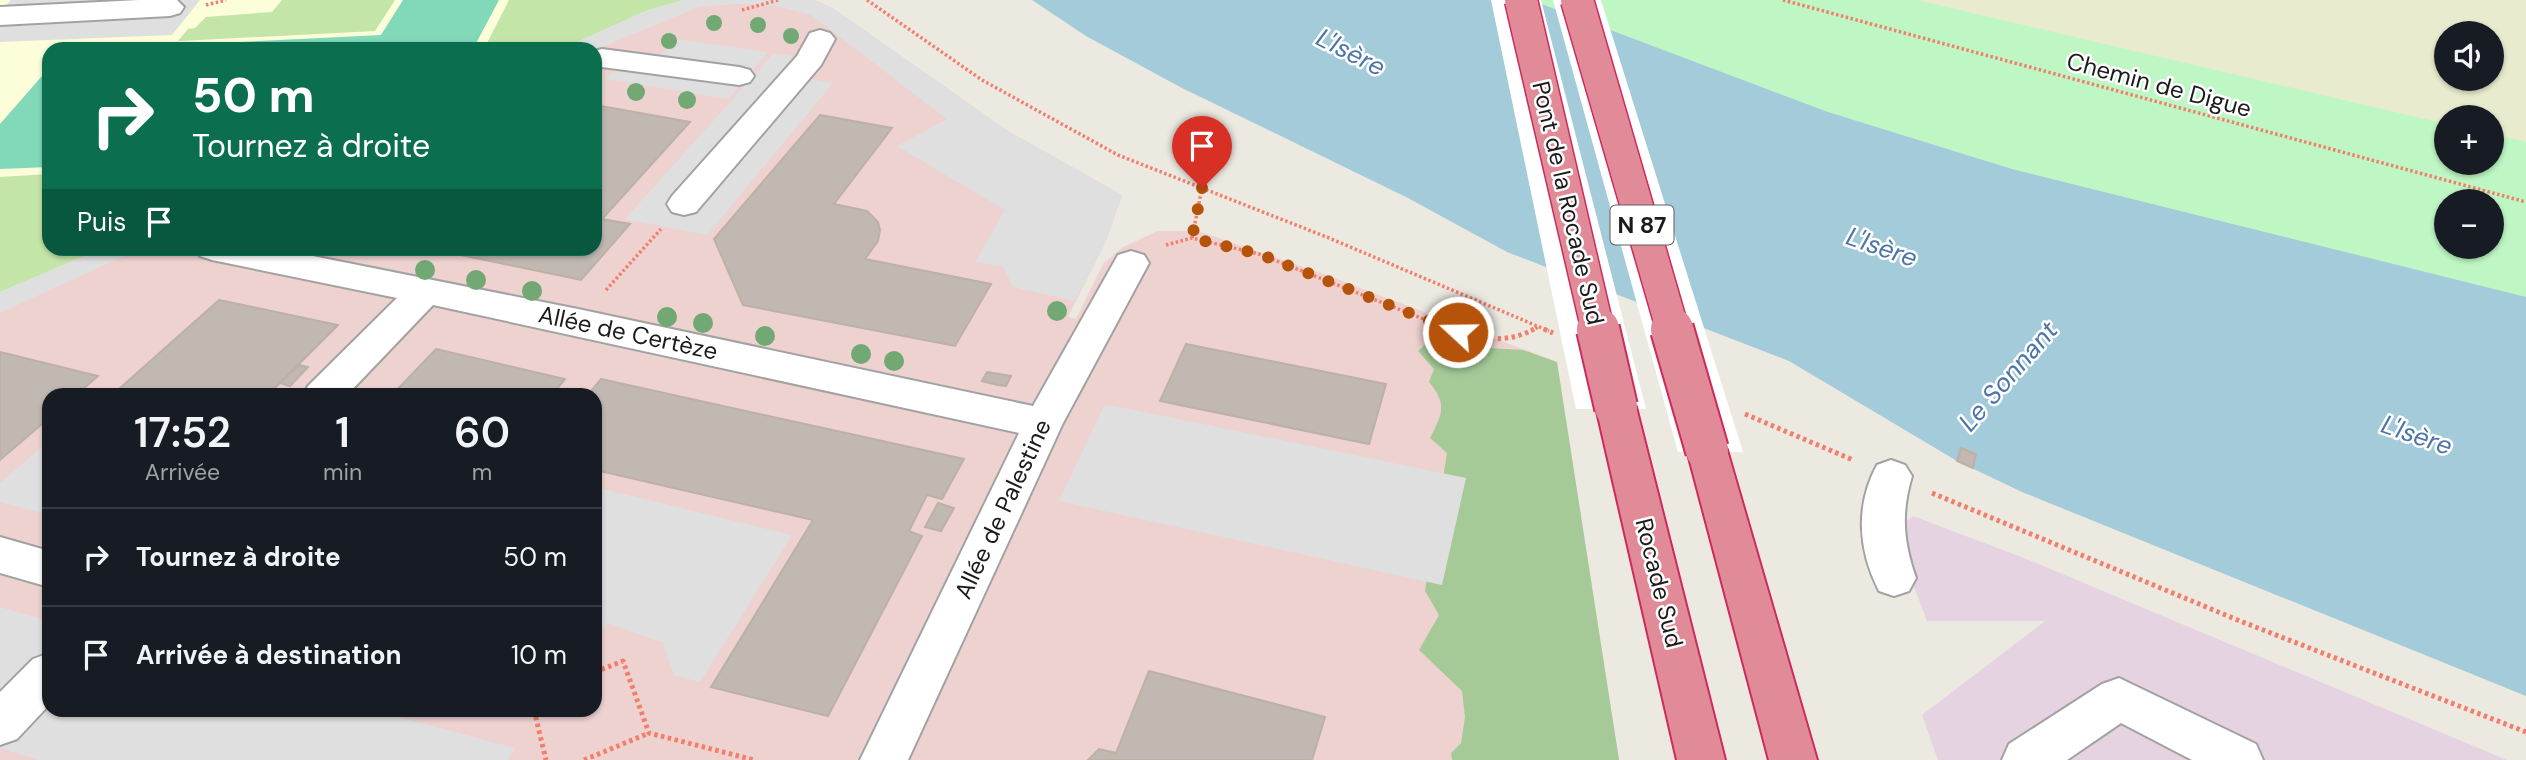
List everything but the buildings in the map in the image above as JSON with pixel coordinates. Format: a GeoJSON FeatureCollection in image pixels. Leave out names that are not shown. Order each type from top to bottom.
{"type":"FeatureCollection","features":[{"type":"Feature","properties":{"kind":"highway","name":"Pont de la Rocade Sud"},"geometry":{"type":"LineString","coordinates":[[1521,0],[1616,407]]}},
{"type":"Feature","properties":{"kind":"highway","name":"N 87"},"geometry":{"type":"LineString","coordinates":[[1577,0],[1793,760]]}},
{"type":"Feature","properties":{"kind":"highway","name":"Rocade Sud"},"geometry":{"type":"LineString","coordinates":[[1616,407],[1701,760]]}},
{"type":"Feature","properties":{"kind":"street"},"geometry":{"type":"LineString","coordinates":[[0,16],[170,7]]}},
{"type":"Feature","properties":{"kind":"street"},"geometry":{"type":"LineString","coordinates":[[684,204],[810,58],[820,40]]}},
{"type":"Feature","properties":{"kind":"street"},"geometry":{"type":"LineString","coordinates":[[602,58],[739,76]]}},
{"type":"Feature","properties":{"kind":"street","name":"Allée de Certèze"},"geometry":{"type":"LineString","coordinates":[[251,256],[578,322],[1043,423]]}},
{"type":"Feature","properties":{"kind":"street","name":"Allée de Palestine"},"geometry":{"type":"LineString","coordinates":[[884,760],[1043,423],[1130,262]]}},
{"type":"Feature","properties":{"kind":"street"},"geometry":{"type":"LineString","coordinates":[[331,388],[425,292]]}},
{"type":"Feature","properties":{"kind":"street"},"geometry":{"type":"LineString","coordinates":[[1891,476],[1880,510],[1882,545],[1894,578]]}},
{"type":"Feature","properties":{"kind":"street"},"geometry":{"type":"LineString","coordinates":[[0,555],[42,567]]}},
{"type":"Feature","properties":{"kind":"street"},"geometry":{"type":"LineString","coordinates":[[0,724],[42,680]]}},
{"type":"Feature","properties":{"kind":"street"},"geometry":{"type":"LineString","coordinates":[[2026,760],[2119,699],[2239,760]]}},
{"type":"Feature","properties":{"kind":"path"},"geometry":{"type":"LineString","coordinates":[[742,10],[778,0]]}},
{"type":"Feature","properties":{"kind":"path","name":"Chemin de Digue"},"geometry":{"type":"LineString","coordinates":[[1783,0],[2526,202]]}},
{"type":"Feature","properties":{"kind":"path"},"geometry":{"type":"LineString","coordinates":[[1192,238],[1202,188]]}},
{"type":"Feature","properties":{"kind":"path"},"geometry":{"type":"LineString","coordinates":[[578,322],[684,204]]}},
{"type":"Feature","properties":{"kind":"path"},"geometry":{"type":"LineString","coordinates":[[1130,262],[1166,245],[1192,238],[1259,254],[1474,339],[1520,337],[1538,327]]}},
{"type":"Feature","properties":{"kind":"path"},"geometry":{"type":"LineString","coordinates":[[602,670],[623,661],[649,733]]}},
{"type":"Feature","properties":{"kind":"path"},"geometry":{"type":"LineString","coordinates":[[536,717],[546,760]]}},
{"type":"Feature","properties":{"kind":"path"},"geometry":{"type":"LineString","coordinates":[[584,760],[649,733],[754,760]]}},
{"type":"Feature","properties":{"kind":"shaded area"},"geometry":{"type":"Polygon","coordinates":[[[0,0],[683,0],[646,11],[577,42],[42,42],[42,256],[85,256],[0,292],[0,0]]]}},
{"type":"Feature","properties":{"kind":"shaded area"},"geometry":{"type":"Polygon","coordinates":[[[11,0],[200,0],[172,35],[0,42],[0,12],[11,0]]]}},
{"type":"Feature","properties":{"kind":"shaded area"},"geometry":{"type":"Polygon","coordinates":[[[683,0],[815,0],[834,9],[1008,131],[1122,195],[1106,241],[1068,317],[1076,319],[1103,264],[1123,247],[1158,231],[1198,231],[1315,271],[1557,362],[1619,760],[0,760],[0,292],[85,256],[602,256],[602,42],[579,42],[683,0]]]}},
{"type":"Feature","properties":{"kind":"shaded area"},"geometry":{"type":"Polygon","coordinates":[[[683,0],[815,0],[834,9],[1008,131],[1122,195],[1106,241],[1075,301],[1013,287],[1003,266],[975,262],[1005,210],[897,146],[947,119],[811,15],[772,5],[699,7],[602,47],[602,42],[577,42],[646,11],[683,0]]]}},
{"type":"Feature","properties":{"kind":"shaded area"},"geometry":{"type":"Polygon","coordinates":[[[1917,0],[2526,0],[2526,142],[2504,137],[2504,105],[2434,105],[2434,121],[1917,0]]]}},
{"type":"Feature","properties":{"kind":"shaded area"},"geometry":{"type":"Polygon","coordinates":[[[676,39],[768,52],[728,99],[606,79],[625,60],[652,64],[676,39]]]}},
{"type":"Feature","properties":{"kind":"shaded area"},"geometry":{"type":"Polygon","coordinates":[[[774,53],[810,59],[795,76],[833,83],[707,235],[625,219],[774,53]]]}},
{"type":"Feature","properties":{"kind":"shaded area"},"geometry":{"type":"Polygon","coordinates":[[[83,256],[124,256],[0,313],[0,292],[83,256]]]}},
{"type":"Feature","properties":{"kind":"shaded area"},"geometry":{"type":"Polygon","coordinates":[[[1105,404],[1466,478],[1442,585],[1059,501],[1105,404]]]}},
{"type":"Feature","properties":{"kind":"shaded area"},"geometry":{"type":"Polygon","coordinates":[[[42,447],[42,513],[0,502],[0,483],[42,447]]]}},
{"type":"Feature","properties":{"kind":"shaded area"},"geometry":{"type":"Polygon","coordinates":[[[602,489],[792,535],[700,682],[674,675],[663,643],[608,623],[602,630],[602,489]]]}},
{"type":"Feature","properties":{"kind":"shaded area"},"geometry":{"type":"Polygon","coordinates":[[[1913,516],[2024,558],[2507,760],[1938,760],[1922,715],[2045,621],[1927,621],[1893,531],[1913,516]]]}},
{"type":"Feature","properties":{"kind":"shaded area"},"geometry":{"type":"Polygon","coordinates":[[[0,607],[42,619],[42,717],[399,717],[515,748],[508,760],[39,760],[0,748],[0,607]]]}},
{"type":"Feature","properties":{"kind":"green space"},"geometry":{"type":"Polygon","coordinates":[[[282,0],[395,0],[375,31],[178,41],[188,29],[195,28],[206,17],[272,12],[282,0]]]}},
{"type":"Feature","properties":{"kind":"green space"},"geometry":{"type":"Polygon","coordinates":[[[403,0],[499,0],[477,42],[242,42],[381,35],[403,0]]]}},
{"type":"Feature","properties":{"kind":"green space"},"geometry":{"type":"Polygon","coordinates":[[[509,0],[683,0],[646,11],[577,42],[488,42],[509,0]]]}},
{"type":"Feature","properties":{"kind":"green space"},"geometry":{"type":"Polygon","coordinates":[[[1531,0],[1917,0],[2434,121],[2434,175],[2504,175],[2504,137],[2526,142],[2526,297],[2012,169],[1828,112],[1531,0]]]}},
{"type":"Feature","properties":{"kind":"green space"},"geometry":{"type":"Polygon","coordinates":[[[42,76],[42,167],[0,169],[0,124],[42,76]]]}},
{"type":"Feature","properties":{"kind":"green space"},"geometry":{"type":"Polygon","coordinates":[[[42,174],[42,256],[85,256],[0,292],[0,177],[42,174]]]}},
{"type":"Feature","properties":{"kind":"green space"},"geometry":{"type":"Polygon","coordinates":[[[1441,330],[1489,348],[1523,350],[1557,362],[1619,760],[1452,760],[1451,753],[1461,743],[1465,717],[1462,691],[1419,650],[1439,615],[1425,591],[1447,453],[1430,438],[1440,416],[1441,403],[1429,382],[1434,369],[1418,351],[1441,330]]]}},
{"type":"Feature","properties":{"kind":"water"},"geometry":{"type":"Polygon","coordinates":[[[1032,0],[1531,0],[1828,112],[2012,169],[2526,297],[2526,696],[2022,492],[1957,461],[1789,361],[1507,252],[1408,198],[1180,87],[1086,36],[1032,0]]]}},
{"type":"Feature","properties":{"kind":"pier"},"geometry":{"type":"Polygon","coordinates":[[[1491,0],[1541,0],[1646,409],[1576,409],[1491,0]]]}},
{"type":"Feature","properties":{"kind":"pier"},"geometry":{"type":"Polygon","coordinates":[[[1553,0],[1601,0],[1743,452],[1678,452],[1553,0]]]}},
{"type":"Feature","properties":{"kind":"route"},"geometry":{"type":"LineString","coordinates":[[1202,188],[1192,238],[1259,254],[1458,332]]}},
{"type":"Feature","properties":{"kind":"water label","name":"L'Isère"},"geometry":{"type":"Point","coordinates":[1351,52]}},
{"type":"Feature","properties":{"kind":"water label","name":"L'Isère"},"geometry":{"type":"Point","coordinates":[1882,247]}},
{"type":"Feature","properties":{"kind":"water label","name":"Le Sonnant"},"geometry":{"type":"Point","coordinates":[2008,376]}},
{"type":"Feature","properties":{"kind":"water label","name":"L'Isère"},"geometry":{"type":"Point","coordinates":[2417,435]}}]}
